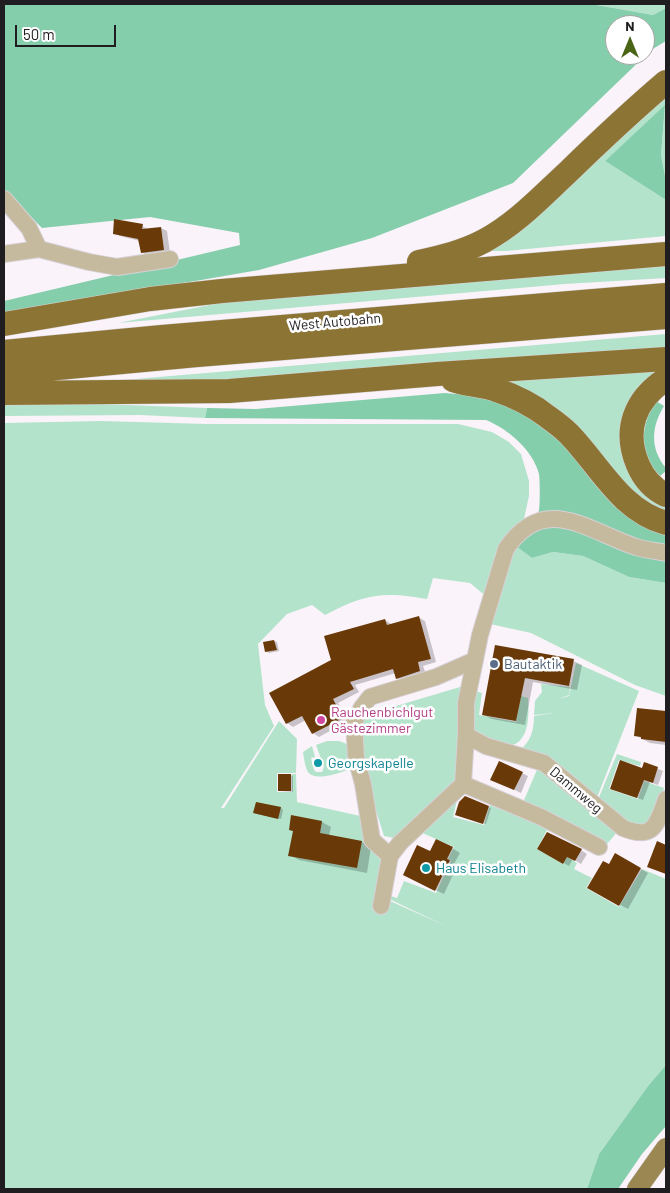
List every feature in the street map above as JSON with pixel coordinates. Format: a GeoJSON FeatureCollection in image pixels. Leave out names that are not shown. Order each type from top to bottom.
{"type":"FeatureCollection","features":[{"type":"Feature","properties":{"kind":"highway"},"geometry":{"type":"LineString","coordinates":[[386,277],[417,262],[448,256],[485,241],[502,230],[666,82]]}},
{"type":"Feature","properties":{"kind":"highway"},"geometry":{"type":"LineString","coordinates":[[4,324],[150,299],[231,290],[666,254]]}},
{"type":"Feature","properties":{"kind":"highway","name":"West Autobahn"},"geometry":{"type":"LineString","coordinates":[[4,352],[171,336],[666,295]]}},
{"type":"Feature","properties":{"kind":"highway","name":"West Autobahn"},"geometry":{"type":"LineString","coordinates":[[4,373],[197,355],[666,317]]}},
{"type":"Feature","properties":{"kind":"highway"},"geometry":{"type":"LineString","coordinates":[[4,393],[230,391],[437,374],[666,359]]}},
{"type":"Feature","properties":{"kind":"highway"},"geometry":{"type":"LineString","coordinates":[[437,374],[468,386],[492,389],[533,406],[568,433],[628,503],[652,517],[666,522]]}},
{"type":"Feature","properties":{"kind":"highway"},"geometry":{"type":"LineString","coordinates":[[666,379],[651,390],[641,403],[633,422],[630,442],[633,456],[644,478],[666,495]]}},
{"type":"Feature","properties":{"kind":"main road"},"geometry":{"type":"LineString","coordinates":[[637,1189],[666,1148]]}},
{"type":"Feature","properties":{"kind":"street"},"geometry":{"type":"LineString","coordinates":[[4,199],[29,228],[39,249]]}},
{"type":"Feature","properties":{"kind":"street"},"geometry":{"type":"LineString","coordinates":[[4,254],[39,249],[89,262],[117,266],[170,259]]}},
{"type":"Feature","properties":{"kind":"street"},"geometry":{"type":"LineString","coordinates":[[380,906],[390,856],[400,843],[463,784],[466,704],[475,660],[488,607],[506,549],[514,537],[525,528],[547,519],[562,518],[637,548],[666,554]]}},
{"type":"Feature","properties":{"kind":"street"},"geometry":{"type":"LineString","coordinates":[[390,856],[372,840],[363,784],[356,758],[354,722],[370,697],[436,678],[475,660]]}},
{"type":"Feature","properties":{"kind":"street","name":"Dammweg"},"geometry":{"type":"LineString","coordinates":[[466,735],[486,746],[544,763],[623,828],[636,834],[648,831],[657,825],[666,799]]}},
{"type":"Feature","properties":{"kind":"street"},"geometry":{"type":"LineString","coordinates":[[463,784],[541,816],[599,847]]}},
{"type":"Feature","properties":{"kind":"green space"},"geometry":{"type":"Polygon","coordinates":[[[4,4],[591,4],[653,15],[605,15],[605,65],[635,65],[513,183],[372,238],[259,270],[4,314],[4,301],[240,245],[239,233],[150,217],[42,228],[4,190],[4,4]]]}},
{"type":"Feature","properties":{"kind":"green space"},"geometry":{"type":"Polygon","coordinates":[[[591,4],[666,4],[666,8],[653,15],[591,4]]]}},
{"type":"Feature","properties":{"kind":"green space"},"geometry":{"type":"Polygon","coordinates":[[[666,8],[666,41],[655,48],[655,15],[653,15],[666,8]]]}},
{"type":"Feature","properties":{"kind":"green space"},"geometry":{"type":"Polygon","coordinates":[[[666,91],[666,181],[661,155],[665,106],[605,161],[666,200],[666,236],[506,251],[488,251],[666,91]]]}},
{"type":"Feature","properties":{"kind":"green space"},"geometry":{"type":"Polygon","coordinates":[[[665,105],[661,155],[666,181],[666,200],[605,161],[665,105]]]}},
{"type":"Feature","properties":{"kind":"green space"},"geometry":{"type":"Polygon","coordinates":[[[666,263],[666,278],[565,284],[118,323],[225,302],[666,263]]]}},
{"type":"Feature","properties":{"kind":"green space"},"geometry":{"type":"Polygon","coordinates":[[[666,334],[666,351],[258,379],[100,382],[666,334]]]}},
{"type":"Feature","properties":{"kind":"green space"},"geometry":{"type":"Polygon","coordinates":[[[661,369],[626,415],[666,501],[666,514],[653,509],[492,380],[661,369]]]}},
{"type":"Feature","properties":{"kind":"green space"},"geometry":{"type":"Polygon","coordinates":[[[445,393],[491,397],[537,419],[666,533],[666,583],[629,577],[583,556],[553,552],[532,558],[517,547],[538,514],[539,474],[531,457],[518,441],[503,429],[486,420],[205,418],[207,408],[256,409],[445,393]]]}},
{"type":"Feature","properties":{"kind":"green space"},"geometry":{"type":"Polygon","coordinates":[[[656,401],[664,406],[657,422],[654,438],[657,453],[666,468],[666,471],[660,476],[646,457],[643,441],[648,416],[656,401]]]}},
{"type":"Feature","properties":{"kind":"green space"},"geometry":{"type":"Polygon","coordinates":[[[4,404],[101,404],[207,408],[205,418],[140,415],[4,416],[4,404]]]}},
{"type":"Feature","properties":{"kind":"green space"},"geometry":{"type":"Polygon","coordinates":[[[101,421],[207,424],[458,424],[492,432],[509,442],[521,454],[529,481],[529,496],[524,519],[508,533],[499,550],[487,597],[470,583],[433,578],[427,599],[398,595],[374,596],[351,603],[325,615],[312,605],[287,614],[258,644],[265,705],[274,726],[221,808],[224,808],[279,721],[297,739],[296,773],[277,773],[277,792],[292,792],[292,774],[296,774],[297,802],[365,817],[382,853],[379,896],[448,927],[387,898],[388,895],[397,898],[404,881],[436,893],[451,860],[448,859],[454,847],[418,831],[459,792],[453,817],[484,825],[492,798],[549,826],[537,849],[563,864],[567,857],[577,863],[574,869],[592,878],[586,888],[619,907],[642,869],[666,879],[666,1065],[648,1086],[599,1154],[587,1189],[4,1189],[4,423],[101,421]]]}},
{"type":"Feature","properties":{"kind":"green space"},"geometry":{"type":"Polygon","coordinates":[[[517,547],[532,558],[553,552],[583,556],[629,577],[666,583],[666,696],[635,685],[531,633],[490,624],[508,560],[517,547]]]}},
{"type":"Feature","properties":{"kind":"green space"},"geometry":{"type":"Polygon","coordinates":[[[576,663],[639,691],[596,800],[521,749],[531,734],[534,716],[554,713],[534,715],[535,701],[542,692],[541,684],[570,687],[569,695],[558,699],[569,696],[576,663]]]}},
{"type":"Feature","properties":{"kind":"green space"},"geometry":{"type":"Polygon","coordinates":[[[460,687],[458,780],[394,838],[384,836],[362,766],[360,729],[366,715],[460,687]]]}},
{"type":"Feature","properties":{"kind":"green space"},"geometry":{"type":"Polygon","coordinates":[[[473,690],[482,693],[479,715],[516,722],[521,696],[528,698],[526,728],[517,743],[506,747],[473,733],[473,690]]]}},
{"type":"Feature","properties":{"kind":"green space"},"geometry":{"type":"Polygon","coordinates":[[[327,741],[339,741],[347,744],[351,765],[348,770],[333,775],[322,777],[312,775],[307,770],[303,752],[312,746],[315,757],[311,758],[314,770],[322,772],[324,767],[316,745],[327,741]]]}},
{"type":"Feature","properties":{"kind":"green space"},"geometry":{"type":"Polygon","coordinates":[[[617,754],[641,762],[640,766],[619,760],[609,789],[638,799],[644,781],[664,788],[653,823],[634,829],[597,802],[617,754]]]}},
{"type":"Feature","properties":{"kind":"green space"},"geometry":{"type":"Polygon","coordinates":[[[539,765],[619,830],[607,844],[522,805],[539,765]]]}},
{"type":"Feature","properties":{"kind":"green space"},"geometry":{"type":"Polygon","coordinates":[[[666,1065],[666,1126],[642,1154],[618,1189],[587,1189],[599,1154],[648,1086],[666,1065]]]}},
{"type":"Feature","properties":{"kind":"building"},"geometry":{"type":"Polygon","coordinates":[[[114,219],[143,224],[142,229],[161,227],[164,250],[141,253],[138,239],[113,234],[114,219]]]}},
{"type":"Feature","properties":{"kind":"building"},"geometry":{"type":"Polygon","coordinates":[[[419,616],[431,659],[418,662],[420,671],[396,679],[393,669],[350,682],[354,689],[333,699],[343,718],[312,734],[302,716],[286,724],[269,693],[331,660],[324,636],[385,619],[387,625],[419,616]]]}},
{"type":"Feature","properties":{"kind":"building"},"geometry":{"type":"Polygon","coordinates":[[[274,640],[277,650],[265,652],[263,642],[274,640]]]}},
{"type":"Feature","properties":{"kind":"building"},"geometry":{"type":"Polygon","coordinates":[[[495,645],[574,659],[569,686],[525,678],[516,721],[482,715],[495,645]]]}},
{"type":"Feature","properties":{"kind":"building"},"geometry":{"type":"Polygon","coordinates":[[[637,708],[666,711],[666,742],[641,739],[641,737],[634,736],[637,708]]]}},
{"type":"Feature","properties":{"kind":"building"},"geometry":{"type":"Polygon","coordinates":[[[620,760],[642,768],[644,762],[658,767],[653,783],[644,780],[637,798],[610,789],[620,760]]]}},
{"type":"Feature","properties":{"kind":"building"},"geometry":{"type":"Polygon","coordinates":[[[499,761],[523,772],[514,790],[490,780],[499,761]]]}},
{"type":"Feature","properties":{"kind":"building"},"geometry":{"type":"Polygon","coordinates":[[[278,774],[291,774],[291,791],[278,791],[278,774]]]}},
{"type":"Feature","properties":{"kind":"building"},"geometry":{"type":"Polygon","coordinates":[[[465,796],[489,806],[483,824],[455,815],[459,802],[465,796]]]}},
{"type":"Feature","properties":{"kind":"building"},"geometry":{"type":"Polygon","coordinates":[[[256,802],[281,807],[278,819],[253,813],[256,802]]]}},
{"type":"Feature","properties":{"kind":"building"},"geometry":{"type":"Polygon","coordinates":[[[291,815],[322,821],[320,833],[362,841],[357,868],[288,856],[293,831],[289,830],[291,815]]]}},
{"type":"Feature","properties":{"kind":"building"},"geometry":{"type":"Polygon","coordinates":[[[547,832],[582,849],[575,861],[567,857],[563,864],[537,849],[547,832]]]}},
{"type":"Feature","properties":{"kind":"building","name":"Haus Elisabeth"},"geometry":{"type":"Polygon","coordinates":[[[436,839],[453,847],[447,859],[450,860],[435,891],[403,875],[417,845],[430,851],[436,839]]]}},
{"type":"Feature","properties":{"kind":"building"},"geometry":{"type":"Polygon","coordinates":[[[657,841],[666,845],[666,874],[647,867],[657,841]]]}},
{"type":"Feature","properties":{"kind":"building"},"geometry":{"type":"Polygon","coordinates":[[[615,853],[641,868],[619,906],[587,888],[603,861],[609,864],[615,853]]]}},
{"type":"Feature","properties":{"kind":"place","name":"Bautaktik"},"geometry":{"type":"Point","coordinates":[494,664]}},
{"type":"Feature","properties":{"kind":"place","name":"Rauchenbichlgut Gästezimmer"},"geometry":{"type":"Point","coordinates":[321,720]}},
{"type":"Feature","properties":{"kind":"place","name":"Georgskapelle"},"geometry":{"type":"Point","coordinates":[318,763]}},
{"type":"Feature","properties":{"kind":"place","name":"Haus Elisabeth"},"geometry":{"type":"Point","coordinates":[426,868]}}]}
